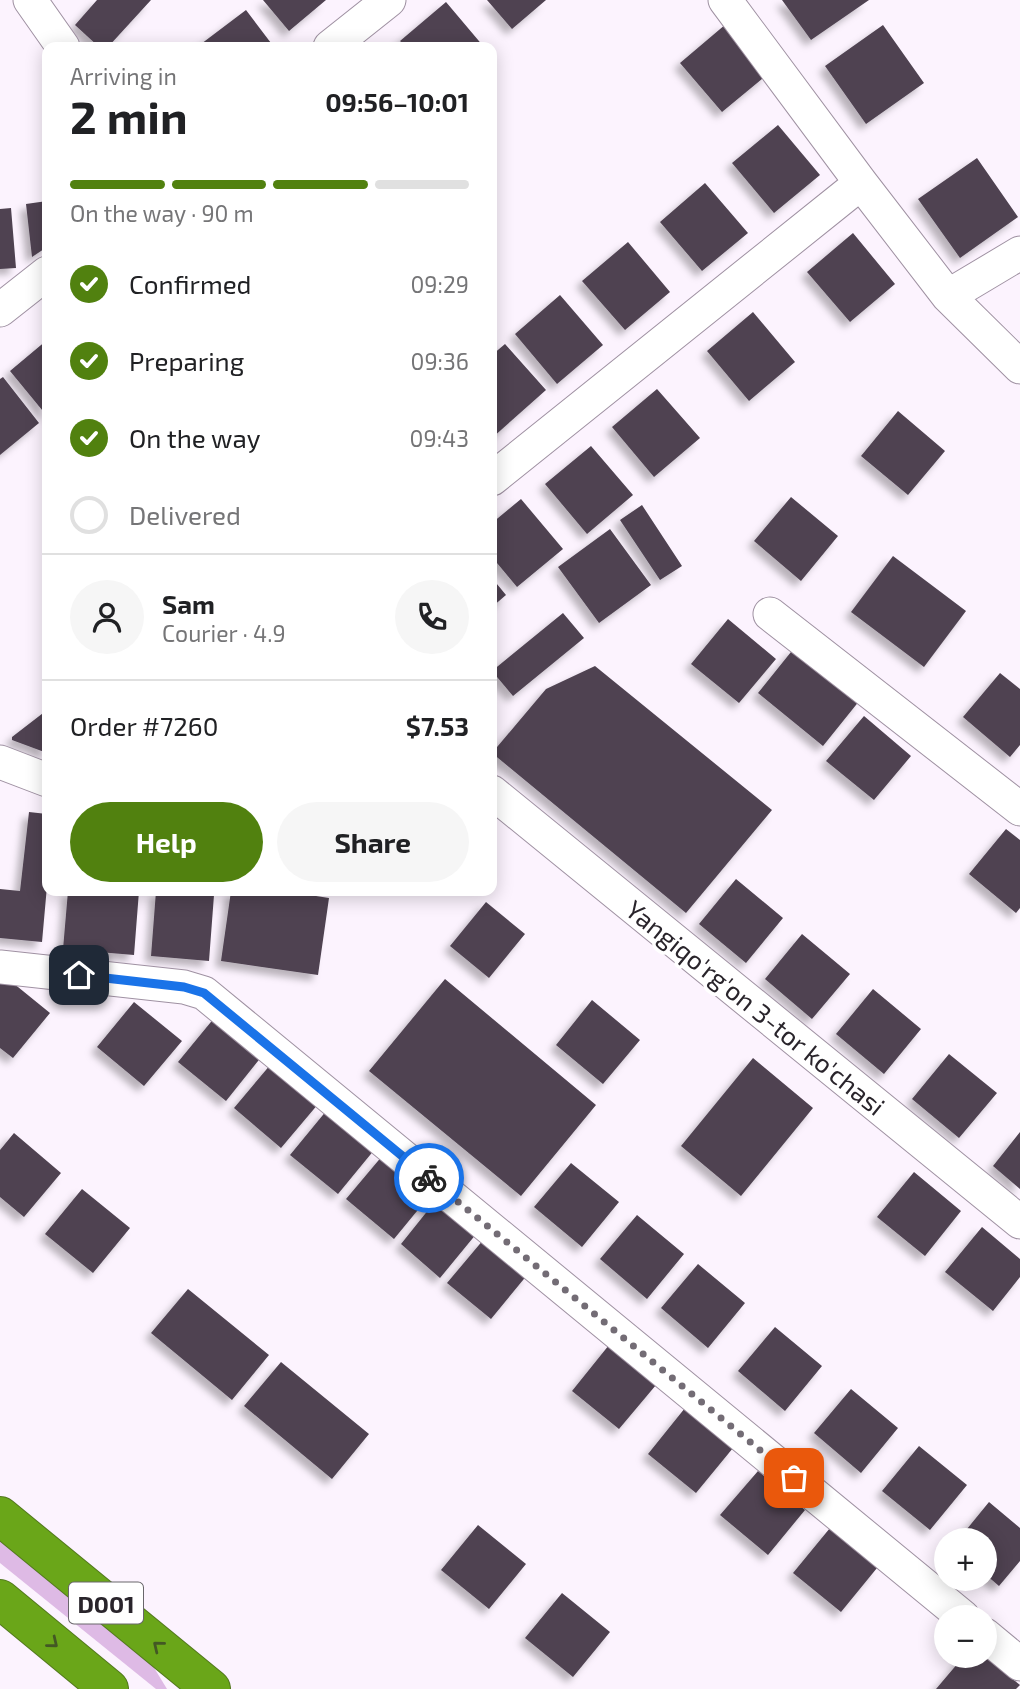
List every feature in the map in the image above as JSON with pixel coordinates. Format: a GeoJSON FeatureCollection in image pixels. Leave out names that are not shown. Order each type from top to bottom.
{"type":"FeatureCollection","features":[{"type":"Feature","properties":{"kind":"highway","name":"D001"},"geometry":{"type":"LineString","coordinates":[[0,1516],[211,1689]]}},
{"type":"Feature","properties":{"kind":"highway","name":"D001"},"geometry":{"type":"LineString","coordinates":[[0,1599],[109,1689]]}},
{"type":"Feature","properties":{"kind":"street"},"geometry":{"type":"LineString","coordinates":[[30,0],[59,42]]}},
{"type":"Feature","properties":{"kind":"street"},"geometry":{"type":"LineString","coordinates":[[336,42],[389,0]]}},
{"type":"Feature","properties":{"kind":"street"},"geometry":{"type":"LineString","coordinates":[[724,0],[948,296],[1020,367]]}},
{"type":"Feature","properties":{"kind":"street"},"geometry":{"type":"LineString","coordinates":[[497,475],[860,183]]}},
{"type":"Feature","properties":{"kind":"street"},"geometry":{"type":"LineString","coordinates":[[948,296],[1020,253]]}},
{"type":"Feature","properties":{"kind":"street"},"geometry":{"type":"LineString","coordinates":[[0,310],[42,277]]}},
{"type":"Feature","properties":{"kind":"street"},"geometry":{"type":"LineString","coordinates":[[770,614],[1017,799]]}},
{"type":"Feature","properties":{"kind":"street"},"geometry":{"type":"LineString","coordinates":[[0,762],[42,778]]}},
{"type":"Feature","properties":{"kind":"street","name":"Yangiqo'rg'on 3-tor ko'chasi"},"geometry":{"type":"LineString","coordinates":[[497,796],[1020,1222]]}},
{"type":"Feature","properties":{"kind":"street"},"geometry":{"type":"LineString","coordinates":[[0,967],[184,987],[204,993],[948,1605]]}},
{"type":"Feature","properties":{"kind":"street"},"geometry":{"type":"LineString","coordinates":[[997,1645],[1020,1664]]}},
{"type":"Feature","properties":{"kind":"shaded area"},"geometry":{"type":"Polygon","coordinates":[[[0,1534],[142,1648],[167,1689],[156,1689],[0,1563],[0,1534]]]}},
{"type":"Feature","properties":{"kind":"building"},"geometry":{"type":"Polygon","coordinates":[[[97,0],[151,0],[113,42],[94,42],[75,25],[97,0]]]}},
{"type":"Feature","properties":{"kind":"building"},"geometry":{"type":"Polygon","coordinates":[[[263,0],[326,0],[289,31],[263,0]]]}},
{"type":"Feature","properties":{"kind":"building"},"geometry":{"type":"Polygon","coordinates":[[[487,0],[546,0],[512,29],[487,0]]]}},
{"type":"Feature","properties":{"kind":"building"},"geometry":{"type":"Polygon","coordinates":[[[782,0],[869,0],[811,40],[782,0]]]}},
{"type":"Feature","properties":{"kind":"building"},"geometry":{"type":"Polygon","coordinates":[[[446,2],[480,42],[401,42],[446,2]]]}},
{"type":"Feature","properties":{"kind":"building"},"geometry":{"type":"Polygon","coordinates":[[[246,10],[270,42],[204,42],[246,10]]]}},
{"type":"Feature","properties":{"kind":"building"},"geometry":{"type":"Polygon","coordinates":[[[726,24],[768,74],[722,112],[680,63],[726,24]]]}},
{"type":"Feature","properties":{"kind":"building"},"geometry":{"type":"Polygon","coordinates":[[[883,25],[924,83],[866,124],[825,66],[883,25]]]}},
{"type":"Feature","properties":{"kind":"building"},"geometry":{"type":"Polygon","coordinates":[[[778,125],[820,175],[774,213],[732,163],[778,125]]]}},
{"type":"Feature","properties":{"kind":"building"},"geometry":{"type":"Polygon","coordinates":[[[977,158],[1018,217],[960,258],[918,199],[977,158]]]}},
{"type":"Feature","properties":{"kind":"building"},"geometry":{"type":"Polygon","coordinates":[[[705,183],[748,233],[702,271],[660,222],[705,183]]]}},
{"type":"Feature","properties":{"kind":"building"},"geometry":{"type":"Polygon","coordinates":[[[42,202],[42,250],[32,257],[26,204],[42,202]]]}},
{"type":"Feature","properties":{"kind":"building"},"geometry":{"type":"Polygon","coordinates":[[[11,208],[16,268],[0,269],[0,209],[11,208]]]}},
{"type":"Feature","properties":{"kind":"building"},"geometry":{"type":"Polygon","coordinates":[[[853,233],[895,284],[850,322],[807,272],[853,233]]]}},
{"type":"Feature","properties":{"kind":"building"},"geometry":{"type":"Polygon","coordinates":[[[628,242],[670,292],[625,330],[582,281],[628,242]]]}},
{"type":"Feature","properties":{"kind":"building"},"geometry":{"type":"Polygon","coordinates":[[[560,295],[603,345],[557,384],[515,334],[560,295]]]}},
{"type":"Feature","properties":{"kind":"building"},"geometry":{"type":"Polygon","coordinates":[[[753,312],[795,362],[749,401],[707,351],[753,312]]]}},
{"type":"Feature","properties":{"kind":"building"},"geometry":{"type":"Polygon","coordinates":[[[42,344],[42,410],[10,371],[42,344]]]}},
{"type":"Feature","properties":{"kind":"building"},"geometry":{"type":"Polygon","coordinates":[[[505,344],[546,390],[497,434],[497,351],[505,344]]]}},
{"type":"Feature","properties":{"kind":"building"},"geometry":{"type":"Polygon","coordinates":[[[3,377],[39,423],[0,455],[0,379],[3,377]]]}},
{"type":"Feature","properties":{"kind":"building"},"geometry":{"type":"Polygon","coordinates":[[[657,389],[700,438],[654,477],[612,427],[657,389]]]}},
{"type":"Feature","properties":{"kind":"building"},"geometry":{"type":"Polygon","coordinates":[[[898,411],[945,451],[908,495],[861,456],[898,411]]]}},
{"type":"Feature","properties":{"kind":"building"},"geometry":{"type":"Polygon","coordinates":[[[591,446],[633,495],[587,534],[545,484],[591,446]]]}},
{"type":"Feature","properties":{"kind":"building"},"geometry":{"type":"Polygon","coordinates":[[[791,497],[838,536],[801,581],[754,541],[791,497]]]}},
{"type":"Feature","properties":{"kind":"building"},"geometry":{"type":"Polygon","coordinates":[[[521,499],[563,549],[517,587],[497,563],[497,519],[521,499]]]}},
{"type":"Feature","properties":{"kind":"building"},"geometry":{"type":"Polygon","coordinates":[[[642,505],[682,566],[660,580],[620,520],[642,505]]]}},
{"type":"Feature","properties":{"kind":"building"},"geometry":{"type":"Polygon","coordinates":[[[610,529],[651,585],[599,623],[558,567],[610,529]]]}},
{"type":"Feature","properties":{"kind":"building"},"geometry":{"type":"Polygon","coordinates":[[[893,556],[966,611],[924,667],[851,612],[893,556]]]}},
{"type":"Feature","properties":{"kind":"building"},"geometry":{"type":"Polygon","coordinates":[[[497,584],[506,595],[497,603],[497,584]]]}},
{"type":"Feature","properties":{"kind":"building"},"geometry":{"type":"Polygon","coordinates":[[[563,613],[584,638],[513,696],[497,677],[497,667],[563,613]]]}},
{"type":"Feature","properties":{"kind":"building"},"geometry":{"type":"Polygon","coordinates":[[[728,619],[776,659],[739,703],[691,664],[728,619]]]}},
{"type":"Feature","properties":{"kind":"building"},"geometry":{"type":"Polygon","coordinates":[[[795,647],[860,700],[823,746],[758,693],[795,647]]]}},
{"type":"Feature","properties":{"kind":"building"},"geometry":{"type":"Polygon","coordinates":[[[595,666],[772,810],[686,913],[497,757],[497,747],[546,689],[595,666]]]}},
{"type":"Feature","properties":{"kind":"building"},"geometry":{"type":"Polygon","coordinates":[[[1000,673],[1020,689],[1020,745],[1010,757],[963,717],[1000,673]]]}},
{"type":"Feature","properties":{"kind":"building"},"geometry":{"type":"Polygon","coordinates":[[[42,714],[42,751],[12,740],[12,737],[42,714]]]}},
{"type":"Feature","properties":{"kind":"building"},"geometry":{"type":"Polygon","coordinates":[[[864,716],[911,756],[874,800],[826,761],[864,716]]]}},
{"type":"Feature","properties":{"kind":"building"},"geometry":{"type":"Polygon","coordinates":[[[29,812],[42,813],[42,896],[46,896],[42,942],[0,938],[0,889],[20,891],[29,812]]]}},
{"type":"Feature","properties":{"kind":"building"},"geometry":{"type":"Polygon","coordinates":[[[1006,829],[1020,840],[1020,908],[1016,913],[969,874],[1006,829]]]}},
{"type":"Feature","properties":{"kind":"building"},"geometry":{"type":"Polygon","coordinates":[[[736,879],[783,918],[746,963],[699,924],[736,879]]]}},
{"type":"Feature","properties":{"kind":"building"},"geometry":{"type":"Polygon","coordinates":[[[68,896],[139,896],[134,955],[63,949],[68,896]]]}},
{"type":"Feature","properties":{"kind":"building"},"geometry":{"type":"Polygon","coordinates":[[[156,896],[214,896],[209,961],[151,956],[156,896]]]}},
{"type":"Feature","properties":{"kind":"building"},"geometry":{"type":"Polygon","coordinates":[[[230,896],[329,898],[318,975],[221,961],[230,896]]]}},
{"type":"Feature","properties":{"kind":"building"},"geometry":{"type":"Polygon","coordinates":[[[486,902],[525,934],[489,978],[450,946],[486,902]]]}},
{"type":"Feature","properties":{"kind":"building"},"geometry":{"type":"Polygon","coordinates":[[[802,934],[850,974],[812,1019],[765,979],[802,934]]]}},
{"type":"Feature","properties":{"kind":"building"},"geometry":{"type":"Polygon","coordinates":[[[2,974],[50,1013],[13,1058],[0,1048],[2,974]]]}},
{"type":"Feature","properties":{"kind":"building"},"geometry":{"type":"Polygon","coordinates":[[[445,979],[596,1105],[521,1196],[369,1071],[445,979]]]}},
{"type":"Feature","properties":{"kind":"building"},"geometry":{"type":"Polygon","coordinates":[[[873,989],[921,1029],[884,1074],[836,1034],[873,989]]]}},
{"type":"Feature","properties":{"kind":"building"},"geometry":{"type":"Polygon","coordinates":[[[592,1000],[640,1040],[603,1084],[556,1045],[592,1000]]]}},
{"type":"Feature","properties":{"kind":"building"},"geometry":{"type":"Polygon","coordinates":[[[134,1002],[182,1041],[144,1086],[97,1047],[134,1002]]]}},
{"type":"Feature","properties":{"kind":"building"},"geometry":{"type":"Polygon","coordinates":[[[215,1017],[262,1056],[226,1101],[178,1062],[215,1017]]]}},
{"type":"Feature","properties":{"kind":"building"},"geometry":{"type":"Polygon","coordinates":[[[949,1054],[997,1093],[959,1138],[912,1099],[949,1054]]]}},
{"type":"Feature","properties":{"kind":"building"},"geometry":{"type":"Polygon","coordinates":[[[753,1058],[813,1108],[741,1196],[681,1146],[753,1058]]]}},
{"type":"Feature","properties":{"kind":"building"},"geometry":{"type":"Polygon","coordinates":[[[271,1064],[319,1103],[281,1148],[234,1108],[271,1064]]]}},
{"type":"Feature","properties":{"kind":"building"},"geometry":{"type":"Polygon","coordinates":[[[327,1110],[375,1149],[338,1194],[290,1155],[327,1110]]]}},
{"type":"Feature","properties":{"kind":"building"},"geometry":{"type":"Polygon","coordinates":[[[1020,1132],[1020,1189],[993,1166],[1020,1132]]]}},
{"type":"Feature","properties":{"kind":"building"},"geometry":{"type":"Polygon","coordinates":[[[14,1133],[61,1173],[24,1217],[0,1197],[0,1150],[14,1133]]]}},
{"type":"Feature","properties":{"kind":"building"},"geometry":{"type":"Polygon","coordinates":[[[383,1155],[431,1194],[394,1239],[346,1199],[383,1155]]]}},
{"type":"Feature","properties":{"kind":"building"},"geometry":{"type":"Polygon","coordinates":[[[571,1163],[619,1202],[582,1247],[534,1207],[571,1163]]]}},
{"type":"Feature","properties":{"kind":"building"},"geometry":{"type":"Polygon","coordinates":[[[914,1172],[961,1211],[925,1256],[877,1217],[914,1172]]]}},
{"type":"Feature","properties":{"kind":"building"},"geometry":{"type":"Polygon","coordinates":[[[82,1189],[130,1228],[93,1273],[45,1234],[82,1189]]]}},
{"type":"Feature","properties":{"kind":"building"},"geometry":{"type":"Polygon","coordinates":[[[437,1199],[477,1233],[440,1278],[401,1244],[437,1199]]]}},
{"type":"Feature","properties":{"kind":"building"},"geometry":{"type":"Polygon","coordinates":[[[637,1215],[684,1254],[647,1299],[600,1259],[637,1215]]]}},
{"type":"Feature","properties":{"kind":"building"},"geometry":{"type":"Polygon","coordinates":[[[982,1227],[1020,1259],[1020,1277],[993,1311],[945,1272],[982,1227]]]}},
{"type":"Feature","properties":{"kind":"building"},"geometry":{"type":"Polygon","coordinates":[[[484,1239],[528,1274],[491,1319],[447,1283],[484,1239]]]}},
{"type":"Feature","properties":{"kind":"building"},"geometry":{"type":"Polygon","coordinates":[[[698,1264],[745,1303],[708,1348],[661,1308],[698,1264]]]}},
{"type":"Feature","properties":{"kind":"building"},"geometry":{"type":"Polygon","coordinates":[[[188,1289],[269,1355],[232,1400],[151,1333],[188,1289]]]}},
{"type":"Feature","properties":{"kind":"building"},"geometry":{"type":"Polygon","coordinates":[[[775,1327],[822,1366],[785,1411],[738,1371],[775,1327]]]}},
{"type":"Feature","properties":{"kind":"building"},"geometry":{"type":"Polygon","coordinates":[[[609,1345],[656,1385],[619,1429],[572,1391],[609,1345]]]}},
{"type":"Feature","properties":{"kind":"building"},"geometry":{"type":"Polygon","coordinates":[[[281,1362],[369,1434],[332,1479],[244,1406],[281,1362]]]}},
{"type":"Feature","properties":{"kind":"building"},"geometry":{"type":"Polygon","coordinates":[[[851,1389],[898,1428],[861,1473],[814,1433],[851,1389]]]}},
{"type":"Feature","properties":{"kind":"building"},"geometry":{"type":"Polygon","coordinates":[[[685,1408],[733,1448],[696,1493],[648,1454],[685,1408]]]}},
{"type":"Feature","properties":{"kind":"building"},"geometry":{"type":"Polygon","coordinates":[[[919,1446],[967,1485],[930,1530],[882,1491],[919,1446]]]}},
{"type":"Feature","properties":{"kind":"building"},"geometry":{"type":"Polygon","coordinates":[[[758,1471],[805,1510],[768,1555],[720,1515],[758,1471]]]}},
{"type":"Feature","properties":{"kind":"building"},"geometry":{"type":"Polygon","coordinates":[[[989,1502],[1020,1528],[1020,1561],[999,1586],[997,1528],[968,1528],[989,1502]]]}},
{"type":"Feature","properties":{"kind":"building"},"geometry":{"type":"Polygon","coordinates":[[[478,1525],[526,1564],[489,1609],[441,1570],[478,1525]]]}},
{"type":"Feature","properties":{"kind":"building"},"geometry":{"type":"Polygon","coordinates":[[[830,1528],[877,1568],[841,1612],[793,1573],[830,1528]]]}},
{"type":"Feature","properties":{"kind":"building"},"geometry":{"type":"Polygon","coordinates":[[[562,1593],[610,1632],[573,1677],[525,1638],[562,1593]]]}},
{"type":"Feature","properties":{"kind":"building"},"geometry":{"type":"Polygon","coordinates":[[[997,1666],[1020,1685],[1016,1689],[936,1689],[954,1668],[997,1666]]]}},
{"type":"Feature","properties":{"kind":"way so far"},"geometry":{"type":"LineString","coordinates":[[429,1178],[794,1478]]}},
{"type":"Feature","properties":{"kind":"route"},"geometry":{"type":"LineString","coordinates":[[79,975],[184,987],[204,993],[429,1178]]}}]}
